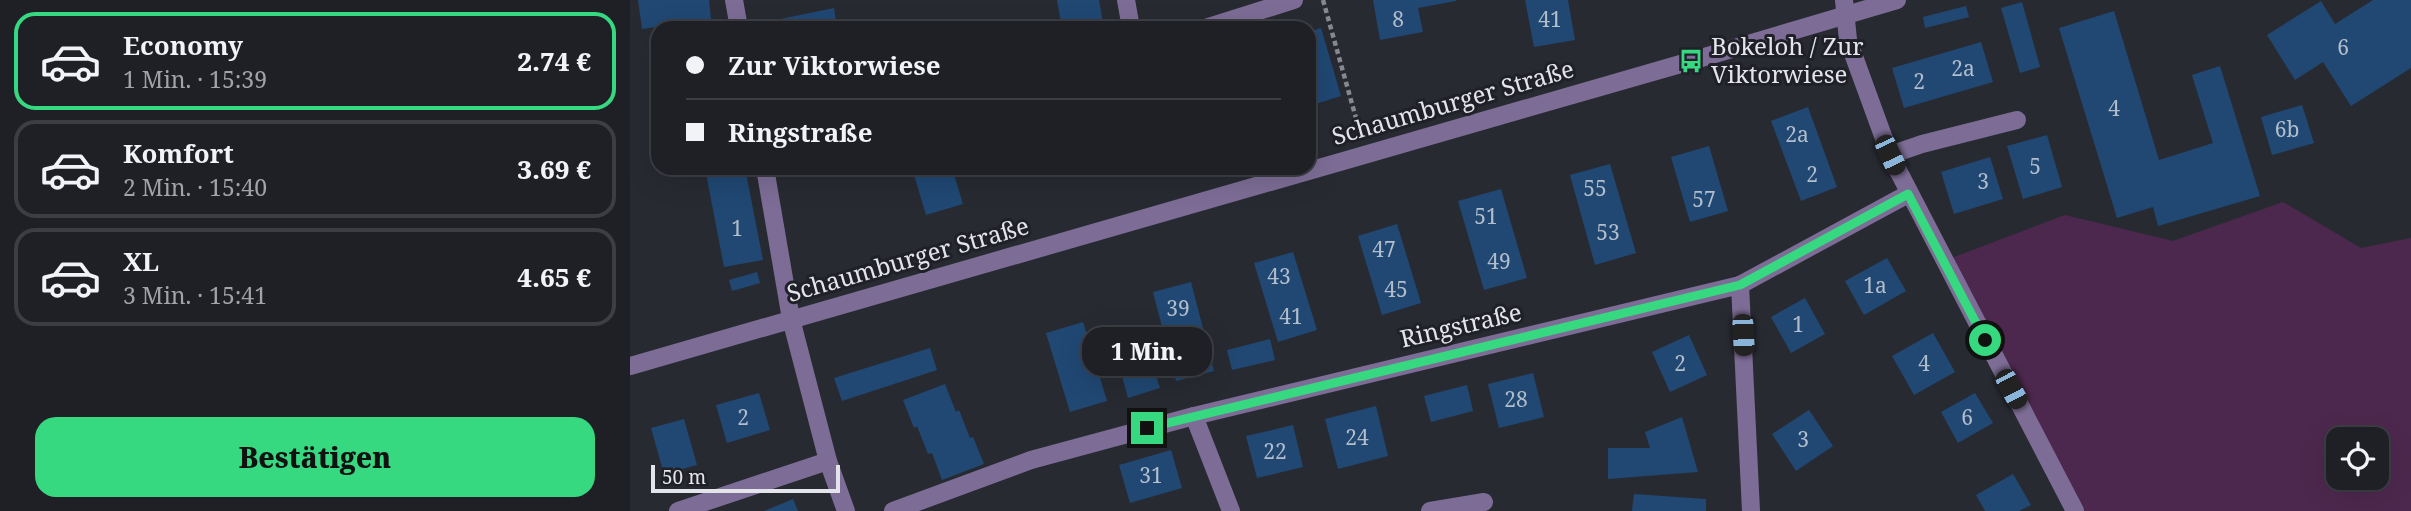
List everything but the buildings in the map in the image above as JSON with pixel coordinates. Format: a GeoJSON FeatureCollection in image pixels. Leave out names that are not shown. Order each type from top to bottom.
{"type":"FeatureCollection","features":[{"type":"Feature","properties":{"kind":"street"},"geometry":{"type":"LineString","coordinates":[[734,0],[738,21]]}},
{"type":"Feature","properties":{"kind":"street"},"geometry":{"type":"LineString","coordinates":[[1126,0],[1130,21]]}},
{"type":"Feature","properties":{"kind":"street"},"geometry":{"type":"LineString","coordinates":[[1227,21],[1294,0]]}},
{"type":"Feature","properties":{"kind":"street","name":"Schaumburger Straße"},"geometry":{"type":"LineString","coordinates":[[1316,167],[1845,8],[1897,0]]}},
{"type":"Feature","properties":{"kind":"street"},"geometry":{"type":"LineString","coordinates":[[1845,8],[1848,40],[1890,155],[2075,511]]}},
{"type":"Feature","properties":{"kind":"street"},"geometry":{"type":"LineString","coordinates":[[1890,155],[1922,144],[2017,120]]}},
{"type":"Feature","properties":{"kind":"street"},"geometry":{"type":"LineString","coordinates":[[766,175],[791,319],[828,461],[846,511]]}},
{"type":"Feature","properties":{"kind":"street","name":"Schaumburger Straße"},"geometry":{"type":"LineString","coordinates":[[630,366],[1290,175]]}},
{"type":"Feature","properties":{"kind":"street","name":"Ringstraße"},"geometry":{"type":"LineString","coordinates":[[893,511],[1031,460],[1194,416],[1740,285],[1908,194]]}},
{"type":"Feature","properties":{"kind":"street"},"geometry":{"type":"LineString","coordinates":[[1740,285],[1751,511]]}},
{"type":"Feature","properties":{"kind":"street"},"geometry":{"type":"LineString","coordinates":[[1194,416],[1231,511]]}},
{"type":"Feature","properties":{"kind":"street"},"geometry":{"type":"LineString","coordinates":[[678,511],[828,461]]}},
{"type":"Feature","properties":{"kind":"street"},"geometry":{"type":"LineString","coordinates":[[1430,511],[1484,502]]}},
{"type":"Feature","properties":{"kind":"path"},"geometry":{"type":"LineString","coordinates":[[1323,0],[1366,153]]}},
{"type":"Feature","properties":{"kind":"shaded area"},"geometry":{"type":"Polygon","coordinates":[[[2283,202],[2361,248],[2411,238],[2411,511],[2081,511],[1949,259],[2065,215],[2173,241],[2283,202]]]}},
{"type":"Feature","properties":{"kind":"place","name":"Bokeloh / Zur Viktorwiese"},"geometry":{"type":"Point","coordinates":[1691,61]}},
{"type":"Feature","properties":{"kind":"route"},"geometry":{"type":"LineString","coordinates":[[1147,428],[1740,285],[1908,194],[1985,340]]}}]}
